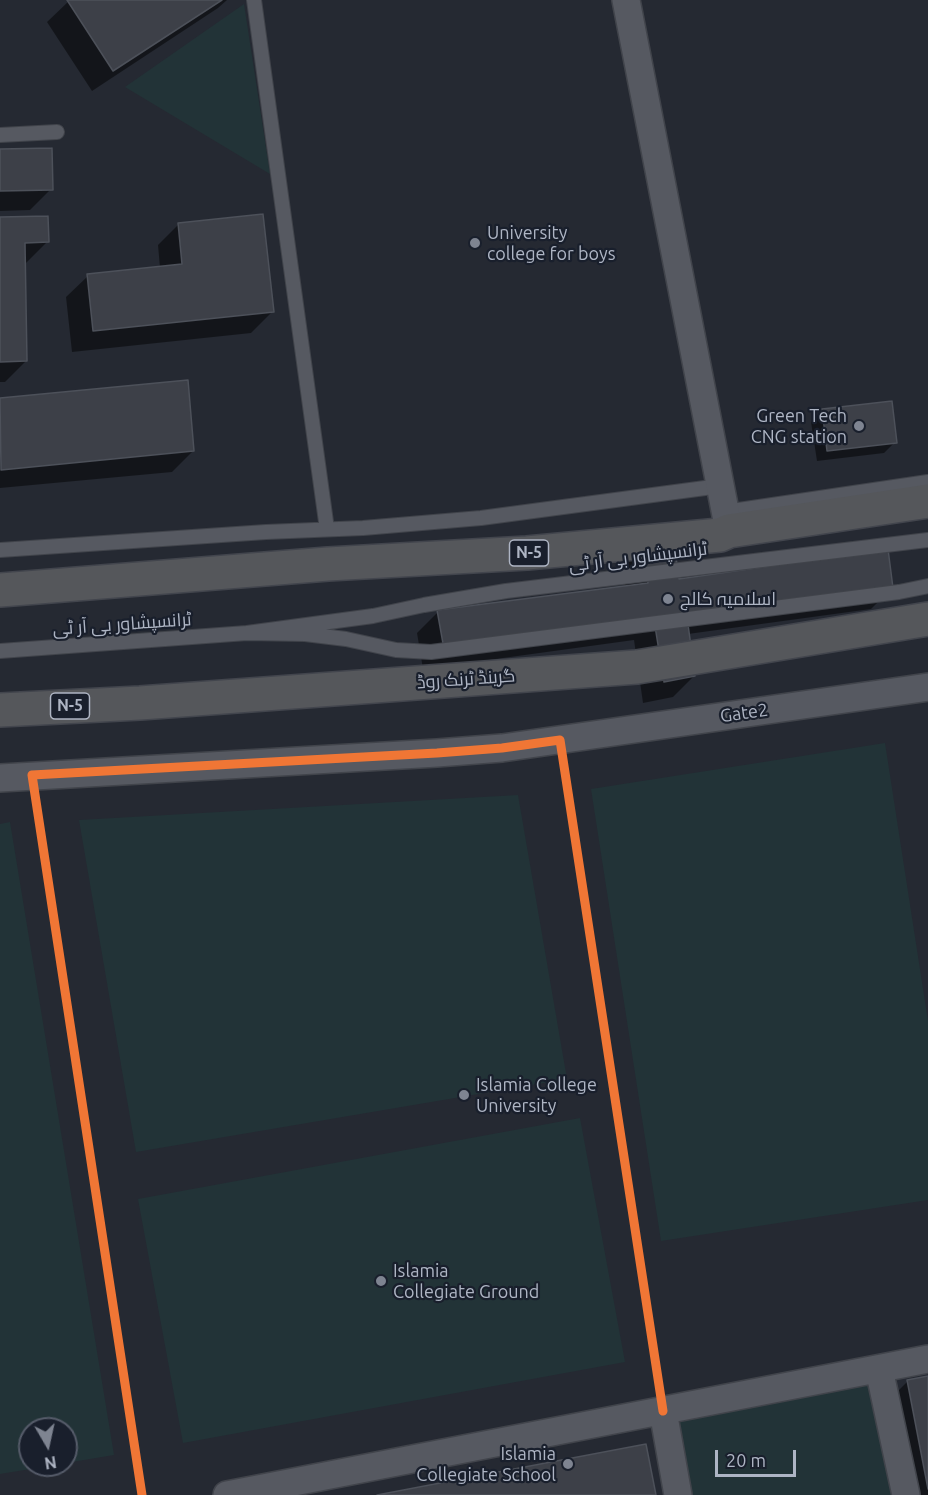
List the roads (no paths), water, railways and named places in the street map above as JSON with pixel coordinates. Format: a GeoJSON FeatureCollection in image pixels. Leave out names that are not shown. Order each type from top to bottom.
{"type":"FeatureCollection","features":[{"type":"Feature","properties":{"kind":"highway","name":"N-5"},"geometry":{"type":"LineString","coordinates":[[0,590],[328,564],[527,553],[720,535],[725,509],[928,501]]}},
{"type":"Feature","properties":{"kind":"highway","name":"گرینڈ ٹرنک روڈ"},"geometry":{"type":"LineString","coordinates":[[0,710],[152,702],[637,667],[928,619]]}},
{"type":"Feature","properties":{"kind":"street"},"geometry":{"type":"LineString","coordinates":[[626,0],[725,509]]}},
{"type":"Feature","properties":{"kind":"street","name":"Gate2"},"geometry":{"type":"LineString","coordinates":[[0,778],[437,753],[502,747],[928,687]]}},
{"type":"Feature","properties":{"kind":"street"},"geometry":{"type":"LineString","coordinates":[[227,1495],[928,1359]]}},
{"type":"Feature","properties":{"kind":"street"},"geometry":{"type":"LineString","coordinates":[[879,1369],[906,1495]]}},
{"type":"Feature","properties":{"kind":"street"},"geometry":{"type":"LineString","coordinates":[[663,1410],[678,1495]]}},
{"type":"Feature","properties":{"kind":"lane"},"geometry":{"type":"LineString","coordinates":[[254,0],[327,529]]}},
{"type":"Feature","properties":{"kind":"lane"},"geometry":{"type":"LineString","coordinates":[[0,135],[57,132]]}},
{"type":"Feature","properties":{"kind":"lane"},"geometry":{"type":"LineString","coordinates":[[0,550],[363,528],[482,518],[725,509],[928,482]]}},
{"type":"Feature","properties":{"kind":"lane","name":"ٹرانسپشاور بی آر ٹی"},"geometry":{"type":"LineString","coordinates":[[0,651],[248,633],[373,616],[424,604],[506,591],[928,540]]}},
{"type":"Feature","properties":{"kind":"lane","name":"ٹرانسپشاور بی آر ٹی"},"geometry":{"type":"LineString","coordinates":[[248,633],[305,634],[346,639],[396,650],[431,652],[899,592],[928,586]]}},
{"type":"Feature","properties":{"kind":"place","name":"University college for boys"},"geometry":{"type":"Point","coordinates":[475,243]}},
{"type":"Feature","properties":{"kind":"place","name":"Green Tech CNG station"},"geometry":{"type":"Point","coordinates":[859,426]}},
{"type":"Feature","properties":{"kind":"place","name":"اسلامیہ کالج"},"geometry":{"type":"Point","coordinates":[668,599]}},
{"type":"Feature","properties":{"kind":"place","name":"Islamia College University"},"geometry":{"type":"Point","coordinates":[464,1095]}},
{"type":"Feature","properties":{"kind":"place","name":"Islamia Collegiate Ground"},"geometry":{"type":"Point","coordinates":[381,1281]}},
{"type":"Feature","properties":{"kind":"place","name":"Islamia Collegiate School"},"geometry":{"type":"Point","coordinates":[568,1464]}}]}
